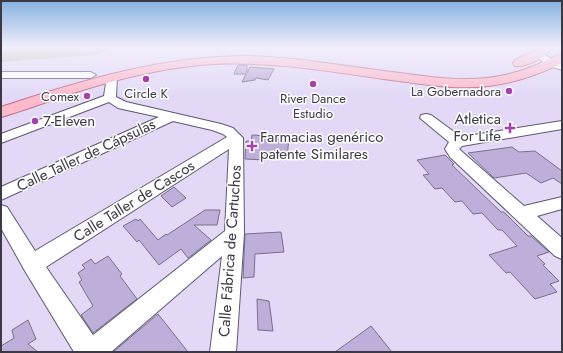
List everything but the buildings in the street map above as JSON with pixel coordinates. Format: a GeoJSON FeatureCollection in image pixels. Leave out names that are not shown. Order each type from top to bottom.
{"type":"FeatureCollection","features":[{"type":"Feature","properties":{"kind":"main road"},"geometry":{"type":"LineString","coordinates":[[7,105],[63,82],[111,69],[143,64]]}},
{"type":"Feature","properties":{"kind":"main road"},"geometry":{"type":"LineString","coordinates":[[7,105],[112,77],[161,67],[183,64]]}},
{"type":"Feature","properties":{"kind":"main road"},"geometry":{"type":"LineString","coordinates":[[325,64],[428,80],[476,83],[511,78],[550,64]]}},
{"type":"Feature","properties":{"kind":"main road"},"geometry":{"type":"LineString","coordinates":[[332,64],[459,74],[492,71],[509,64]]}},
{"type":"Feature","properties":{"kind":"street"},"geometry":{"type":"LineString","coordinates":[[1,75],[90,75]]}},
{"type":"Feature","properties":{"kind":"street"},"geometry":{"type":"LineString","coordinates":[[48,75],[63,82]]}},
{"type":"Feature","properties":{"kind":"street"},"geometry":{"type":"LineString","coordinates":[[110,98],[112,77]]}},
{"type":"Feature","properties":{"kind":"street"},"geometry":{"type":"LineString","coordinates":[[110,98],[122,105],[216,126],[228,131],[236,138]]}},
{"type":"Feature","properties":{"kind":"street"},"geometry":{"type":"LineString","coordinates":[[1,139],[110,98]]}},
{"type":"Feature","properties":{"kind":"street","name":"Calle Taller de Cápsulas"},"geometry":{"type":"LineString","coordinates":[[1,194],[171,117]]}},
{"type":"Feature","properties":{"kind":"street"},"geometry":{"type":"LineString","coordinates":[[426,118],[455,146],[455,154],[562,250]]}},
{"type":"Feature","properties":{"kind":"street"},"geometry":{"type":"LineString","coordinates":[[455,146],[562,125]]}},
{"type":"Feature","properties":{"kind":"street","name":"Calle Fábrica de Cartuchos"},"geometry":{"type":"LineString","coordinates":[[223,352],[234,234],[236,138]]}},
{"type":"Feature","properties":{"kind":"street","name":"Calle Taller de Cascos"},"geometry":{"type":"LineString","coordinates":[[32,264],[236,138]]}},
{"type":"Feature","properties":{"kind":"street"},"geometry":{"type":"LineString","coordinates":[[522,213],[562,203]]}},
{"type":"Feature","properties":{"kind":"street"},"geometry":{"type":"LineString","coordinates":[[1,212],[32,264],[91,352],[234,234]]}},
{"type":"Feature","properties":{"kind":"place","name":"Circle K"},"geometry":{"type":"Point","coordinates":[146,79]}},
{"type":"Feature","properties":{"kind":"place","name":"River Dance Estudio"},"geometry":{"type":"Point","coordinates":[313,84]}},
{"type":"Feature","properties":{"kind":"place","name":"La Gobernadora"},"geometry":{"type":"Point","coordinates":[509,91]}},
{"type":"Feature","properties":{"kind":"place","name":"Comex"},"geometry":{"type":"Point","coordinates":[87,96]}},
{"type":"Feature","properties":{"kind":"place","name":"7-Eleven"},"geometry":{"type":"Point","coordinates":[35,121]}},
{"type":"Feature","properties":{"kind":"place","name":"Atletica For Life"},"geometry":{"type":"Point","coordinates":[510,128]}},
{"type":"Feature","properties":{"kind":"place","name":"Farmacias genérico patente Similares"},"geometry":{"type":"Point","coordinates":[252,146]}}]}
